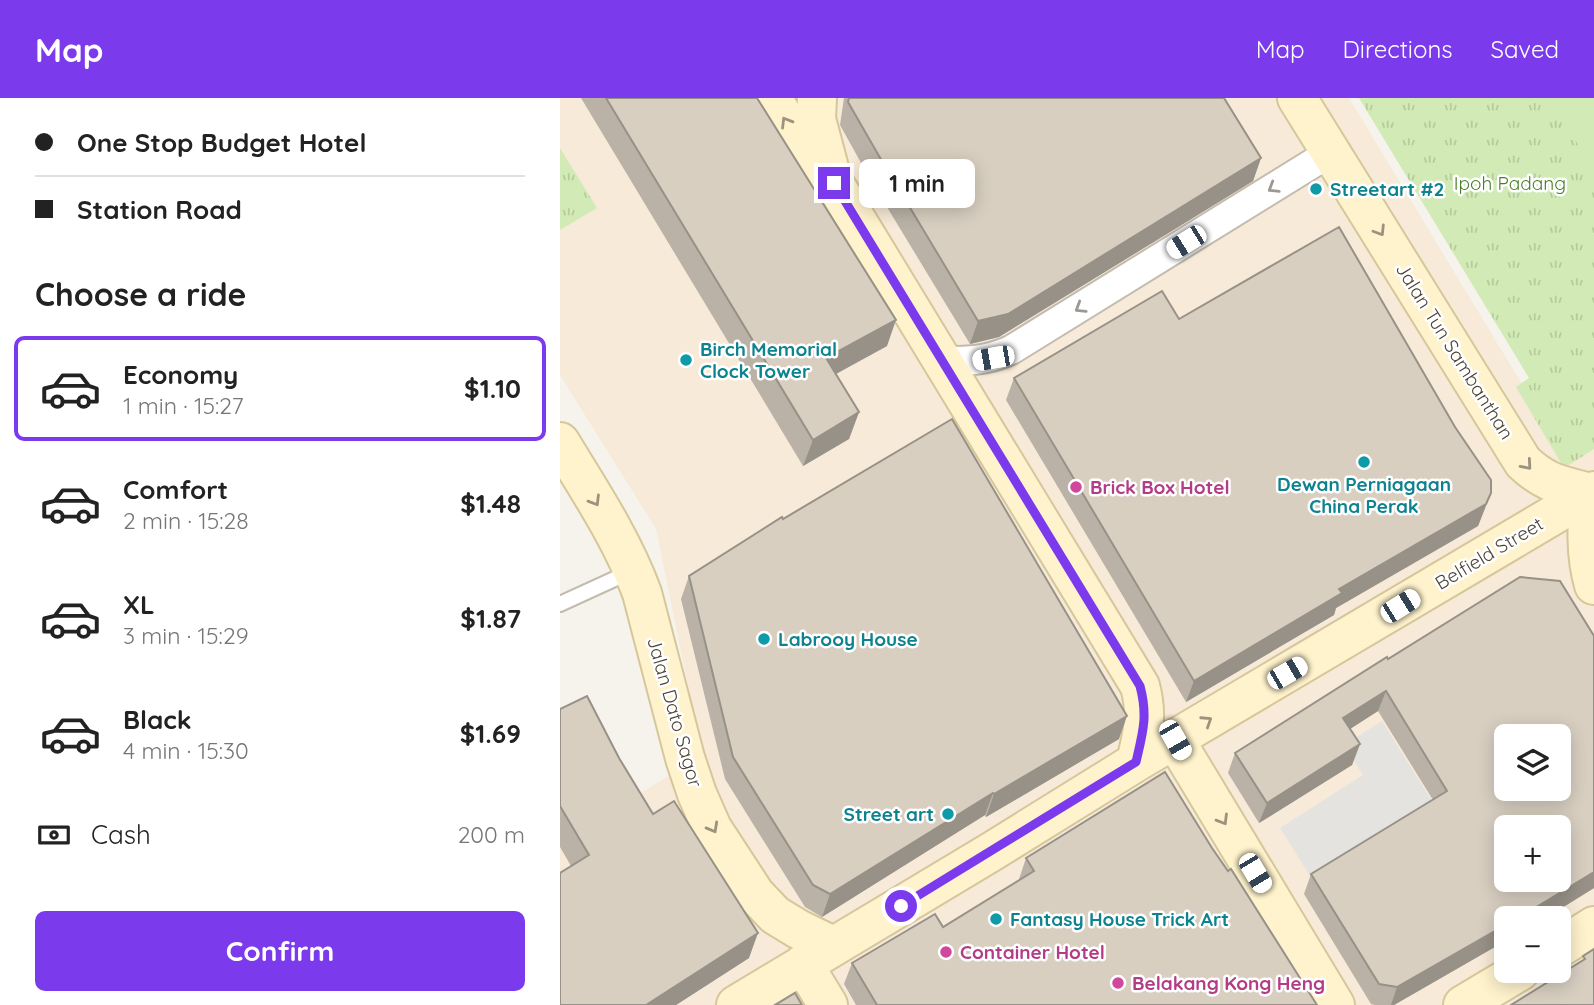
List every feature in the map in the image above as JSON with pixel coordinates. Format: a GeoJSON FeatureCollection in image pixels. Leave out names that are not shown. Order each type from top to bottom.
{"type":"FeatureCollection","features":[{"type":"Feature","properties":{"kind":"street"},"geometry":{"type":"LineString","coordinates":[[772,98],[804,151],[834,183],[1140,686],[1145,705],[1144,726],[1136,762]]}},
{"type":"Feature","properties":{"kind":"street"},"geometry":{"type":"LineString","coordinates":[[817,98],[816,120],[834,183]]}},
{"type":"Feature","properties":{"kind":"street","name":"Jalan Tun Sambanthan"},"geometry":{"type":"LineString","coordinates":[[1297,98],[1523,462],[1549,482],[1592,492]]}},
{"type":"Feature","properties":{"kind":"street"},"geometry":{"type":"LineString","coordinates":[[943,361],[973,361],[993,358],[1011,351],[1331,152]]}},
{"type":"Feature","properties":{"kind":"street","name":"Jalan Dato Sagor"},"geometry":{"type":"LineString","coordinates":[[560,442],[608,521],[633,570],[642,593],[685,758],[712,828],[755,894],[775,915],[798,929],[818,955]]}},
{"type":"Feature","properties":{"kind":"street"},"geometry":{"type":"LineString","coordinates":[[1592,492],[1587,531],[1588,566],[1594,585]]}},
{"type":"Feature","properties":{"kind":"street","name":"Belfield Street"},"geometry":{"type":"LineString","coordinates":[[736,1005],[1136,762],[1592,492]]}},
{"type":"Feature","properties":{"kind":"street"},"geometry":{"type":"LineString","coordinates":[[1175,740],[1335,1005]]}},
{"type":"Feature","properties":{"kind":"street"},"geometry":{"type":"LineString","coordinates":[[1571,940],[1594,926]]}},
{"type":"Feature","properties":{"kind":"street"},"geometry":{"type":"LineString","coordinates":[[818,955],[828,1005]]}},
{"type":"Feature","properties":{"kind":"street"},"geometry":{"type":"LineString","coordinates":[[1463,1005],[1500,983]]}},
{"type":"Feature","properties":{"kind":"lane"},"geometry":{"type":"LineString","coordinates":[[560,604],[633,570]]}},
{"type":"Feature","properties":{"kind":"shaded area"},"geometry":{"type":"Polygon","coordinates":[[[560,98],[1349,98],[1568,460],[1594,444],[1594,1005],[560,1005],[560,843],[702,755],[656,529],[560,375],[560,98]]]}},
{"type":"Feature","properties":{"kind":"shaded area"},"geometry":{"type":"Polygon","coordinates":[[[1382,721],[1434,804],[1312,879],[1280,828],[1363,775],[1344,745],[1382,721]]]}},
{"type":"Feature","properties":{"kind":"green space","name":"Ipoh Padang"},"geometry":{"type":"Polygon","coordinates":[[[1359,98],[1594,98],[1594,449],[1564,468],[1516,387],[1529,378],[1359,98]]]}},
{"type":"Feature","properties":{"kind":"green space"},"geometry":{"type":"Polygon","coordinates":[[[1550,98],[1594,98],[1594,171],[1550,98]]]}},
{"type":"Feature","properties":{"kind":"green space"},"geometry":{"type":"Polygon","coordinates":[[[560,148],[597,208],[560,230],[560,148]]]}},
{"type":"Feature","properties":{"kind":"building"},"geometry":{"type":"Polygon","coordinates":[[[606,98],[757,98],[896,320],[826,358],[859,412],[813,440],[606,98]]]}},
{"type":"Feature","properties":{"kind":"building"},"geometry":{"type":"Polygon","coordinates":[[[849,98],[1224,98],[1261,158],[1008,314],[978,321],[879,156],[848,102],[849,98]]]}},
{"type":"Feature","properties":{"kind":"building"},"geometry":{"type":"Polygon","coordinates":[[[1339,227],[1455,427],[1491,480],[1491,493],[1486,504],[1339,589],[1342,593],[1194,681],[1014,378],[1162,291],[1179,319],[1339,227]]]}},
{"type":"Feature","properties":{"kind":"building"},"geometry":{"type":"Polygon","coordinates":[[[952,419],[1127,716],[993,793],[830,894],[813,885],[733,757],[689,576],[782,517],[783,519],[952,419]]]}},
{"type":"Feature","properties":{"kind":"building"},"geometry":{"type":"Polygon","coordinates":[[[1520,577],[1560,581],[1594,636],[1594,872],[1571,886],[1571,815],[1494,815],[1494,892],[1561,892],[1538,906],[1494,906],[1494,931],[1397,987],[1379,984],[1311,874],[1447,791],[1386,691],[1343,718],[1360,744],[1267,803],[1235,753],[1387,657],[1388,659],[1520,577]]]}},
{"type":"Feature","properties":{"kind":"building"},"geometry":{"type":"Polygon","coordinates":[[[587,696],[619,758],[653,814],[674,801],[758,933],[646,1005],[560,1005],[560,873],[589,855],[560,806],[560,709],[587,696]]]}},
{"type":"Feature","properties":{"kind":"building"},"geometry":{"type":"Polygon","coordinates":[[[1165,772],[1212,848],[1228,871],[1231,869],[1317,1005],[877,1005],[852,963],[935,914],[943,927],[1034,871],[1026,858],[1165,772]]]}},
{"type":"Feature","properties":{"kind":"building"},"geometry":{"type":"Polygon","coordinates":[[[1594,949],[1594,1005],[1511,1005],[1546,983],[1571,983],[1571,968],[1585,959],[1583,956],[1594,949]]]}},
{"type":"Feature","properties":{"kind":"building"},"geometry":{"type":"Polygon","coordinates":[[[795,993],[802,1005],[775,1005],[795,993]]]}},
{"type":"Feature","properties":{"kind":"place","name":"Streetart #2"},"geometry":{"type":"Point","coordinates":[1316,189]}},
{"type":"Feature","properties":{"kind":"place","name":"Birch Memorial Clock Tower"},"geometry":{"type":"Point","coordinates":[686,360]}},
{"type":"Feature","properties":{"kind":"place","name":"Dewan Perniagaan China Perak"},"geometry":{"type":"Point","coordinates":[1364,462]}},
{"type":"Feature","properties":{"kind":"place","name":"Brick Box Hotel"},"geometry":{"type":"Point","coordinates":[1076,487]}},
{"type":"Feature","properties":{"kind":"place","name":"Labrooy House"},"geometry":{"type":"Point","coordinates":[764,639]}},
{"type":"Feature","properties":{"kind":"place","name":"Street art"},"geometry":{"type":"Point","coordinates":[948,814]}},
{"type":"Feature","properties":{"kind":"place","name":"Fantasy House Trick Art"},"geometry":{"type":"Point","coordinates":[996,919]}},
{"type":"Feature","properties":{"kind":"place","name":"Container Hotel"},"geometry":{"type":"Point","coordinates":[946,952]}},
{"type":"Feature","properties":{"kind":"place","name":"Belakang Kong Heng"},"geometry":{"type":"Point","coordinates":[1118,983]}},
{"type":"Feature","properties":{"kind":"route"},"geometry":{"type":"LineString","coordinates":[[834,183],[1140,686],[1145,705],[1144,726],[1136,762],[901,906]]}}]}
